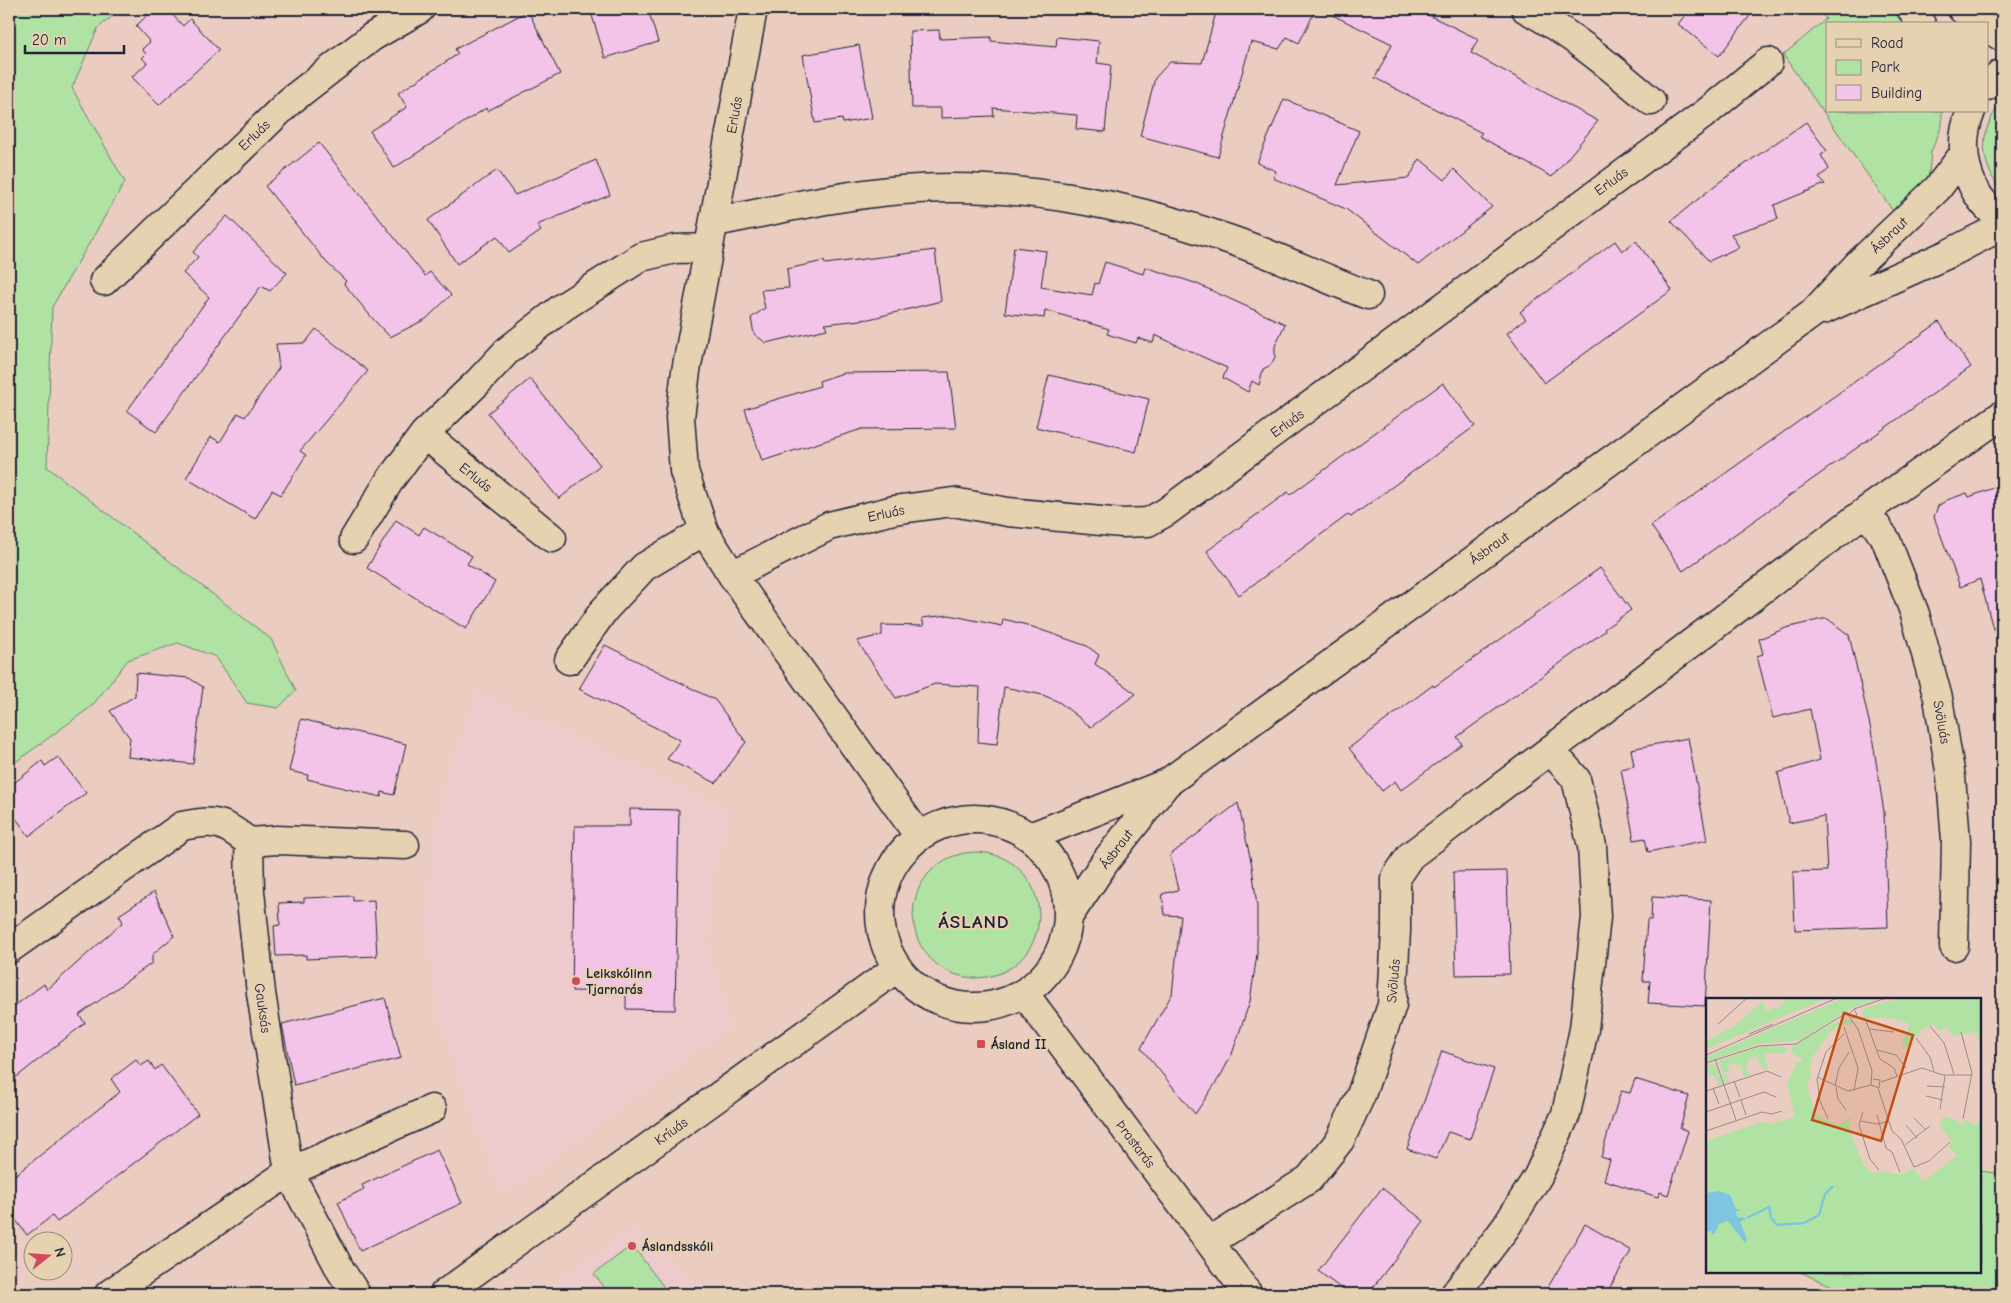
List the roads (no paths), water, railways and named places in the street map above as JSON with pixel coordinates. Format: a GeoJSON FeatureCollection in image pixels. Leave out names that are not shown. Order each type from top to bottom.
{"type":"FeatureCollection","features":[{"type":"Feature","properties":{"kind":"street","name":"Erluás"},"geometry":{"type":"LineString","coordinates":[[104,281],[290,101],[372,37],[420,9]]}},
{"type":"Feature","properties":{"kind":"street","name":"Erluás"},"geometry":{"type":"LineString","coordinates":[[752,9],[715,222],[708,248],[680,417],[684,471],[704,531],[732,575],[919,836]]}},
{"type":"Feature","properties":{"kind":"street"},"geometry":{"type":"LineString","coordinates":[[1526,9],[1547,20],[1602,59],[1651,101]]}},
{"type":"Feature","properties":{"kind":"street"},"geometry":{"type":"LineString","coordinates":[[1911,9],[1920,22]]}},
{"type":"Feature","properties":{"kind":"street"},"geometry":{"type":"LineString","coordinates":[[1962,9],[1977,22]]}},
{"type":"Feature","properties":{"kind":"street"},"geometry":{"type":"LineString","coordinates":[[1988,29],[2002,37]]}},
{"type":"Feature","properties":{"kind":"street","name":"Erluás"},"geometry":{"type":"LineString","coordinates":[[732,575],[829,526],[894,510],[953,502],[1017,513],[1122,523],[1148,522],[1174,506],[1707,112],[1768,62]]}},
{"type":"Feature","properties":{"kind":"street"},"geometry":{"type":"LineString","coordinates":[[1988,85],[2002,73]]}},
{"type":"Feature","properties":{"kind":"street"},"geometry":{"type":"LineString","coordinates":[[1965,128],[1968,176],[1989,210],[2002,219]]}},
{"type":"Feature","properties":{"kind":"street","name":"Ásbraut"},"geometry":{"type":"LineString","coordinates":[[1030,837],[1167,783],[1812,314],[1860,263],[1937,189],[1965,128]]}},
{"type":"Feature","properties":{"kind":"street"},"geometry":{"type":"LineString","coordinates":[[715,222],[827,201],[901,190],[968,188],[1042,192],[1103,203],[1180,224],[1229,240],[1368,296]]}},
{"type":"Feature","properties":{"kind":"street","name":"Ásbraut"},"geometry":{"type":"LineString","coordinates":[[1812,314],[1948,254],[2002,226]]}},
{"type":"Feature","properties":{"kind":"street"},"geometry":{"type":"LineString","coordinates":[[354,539],[390,480],[424,434],[507,351],[563,307],[641,257],[675,249],[708,248]]}},
{"type":"Feature","properties":{"kind":"street","name":"Svöluás"},"geometry":{"type":"LineString","coordinates":[[1210,1242],[1308,1179],[1340,1140],[1361,1096],[1392,1005],[1396,932],[1396,877],[1407,861],[1866,512],[2002,415]]}},
{"type":"Feature","properties":{"kind":"street","name":"Erluás"},"geometry":{"type":"LineString","coordinates":[[424,434],[552,538]]}},
{"type":"Feature","properties":{"kind":"street","name":"Svöluás"},"geometry":{"type":"LineString","coordinates":[[1866,512],[1886,540],[1915,614],[1938,698],[1952,777],[1956,841],[1954,946]]}},
{"type":"Feature","properties":{"kind":"street"},"geometry":{"type":"LineString","coordinates":[[569,660],[604,610],[644,567],[704,531]]}},
{"type":"Feature","properties":{"kind":"street"},"geometry":{"type":"LineString","coordinates":[[1455,1294],[1506,1227],[1538,1176],[1566,1114],[1584,1029],[1596,917],[1592,846],[1576,778],[1551,751]]}},
{"type":"Feature","properties":{"kind":"street","name":"Ásbraut"},"geometry":{"type":"LineString","coordinates":[[1068,917],[1105,862],[1167,783]]}},
{"type":"Feature","properties":{"kind":"street"},"geometry":{"type":"LineString","coordinates":[[975,819],[1004,824],[1030,837],[1051,859],[1064,887],[1068,917],[1062,946],[1047,973],[1024,993],[1007,1002],[988,1006],[969,1007],[941,1002],[917,988],[897,968],[884,941],[880,912],[885,883],[898,857],[919,836],[946,823],[975,819]]}},
{"type":"Feature","properties":{"kind":"street"},"geometry":{"type":"LineString","coordinates":[[9,949],[182,826],[206,821],[229,826],[249,842],[277,840],[405,845]]}},
{"type":"Feature","properties":{"kind":"street","name":"Gauksás"},"geometry":{"type":"LineString","coordinates":[[249,842],[250,892],[261,993],[289,1172],[340,1271],[356,1294]]}},
{"type":"Feature","properties":{"kind":"street","name":"Kríuás"},"geometry":{"type":"LineString","coordinates":[[444,1294],[897,968]]}},
{"type":"Feature","properties":{"kind":"street","name":"Þrastarás"},"geometry":{"type":"LineString","coordinates":[[1024,993],[1248,1294]]}},
{"type":"Feature","properties":{"kind":"street"},"geometry":{"type":"LineString","coordinates":[[109,1294],[289,1172],[432,1109]]}},
{"type":"Feature","properties":{"kind":"place","name":"Leikskólinn Tjarnarás"},"geometry":{"type":"Point","coordinates":[576,981]}},
{"type":"Feature","properties":{"kind":"place","name":"Ásland II"},"geometry":{"type":"Point","coordinates":[981,1044]}},
{"type":"Feature","properties":{"kind":"place","name":"Áslandsskóli"},"geometry":{"type":"Point","coordinates":[632,1246]}},
{"type":"Feature","properties":{"kind":"district","name":"ÁSLAND"},"geometry":{"type":"Point","coordinates":[974,921]}}]}
